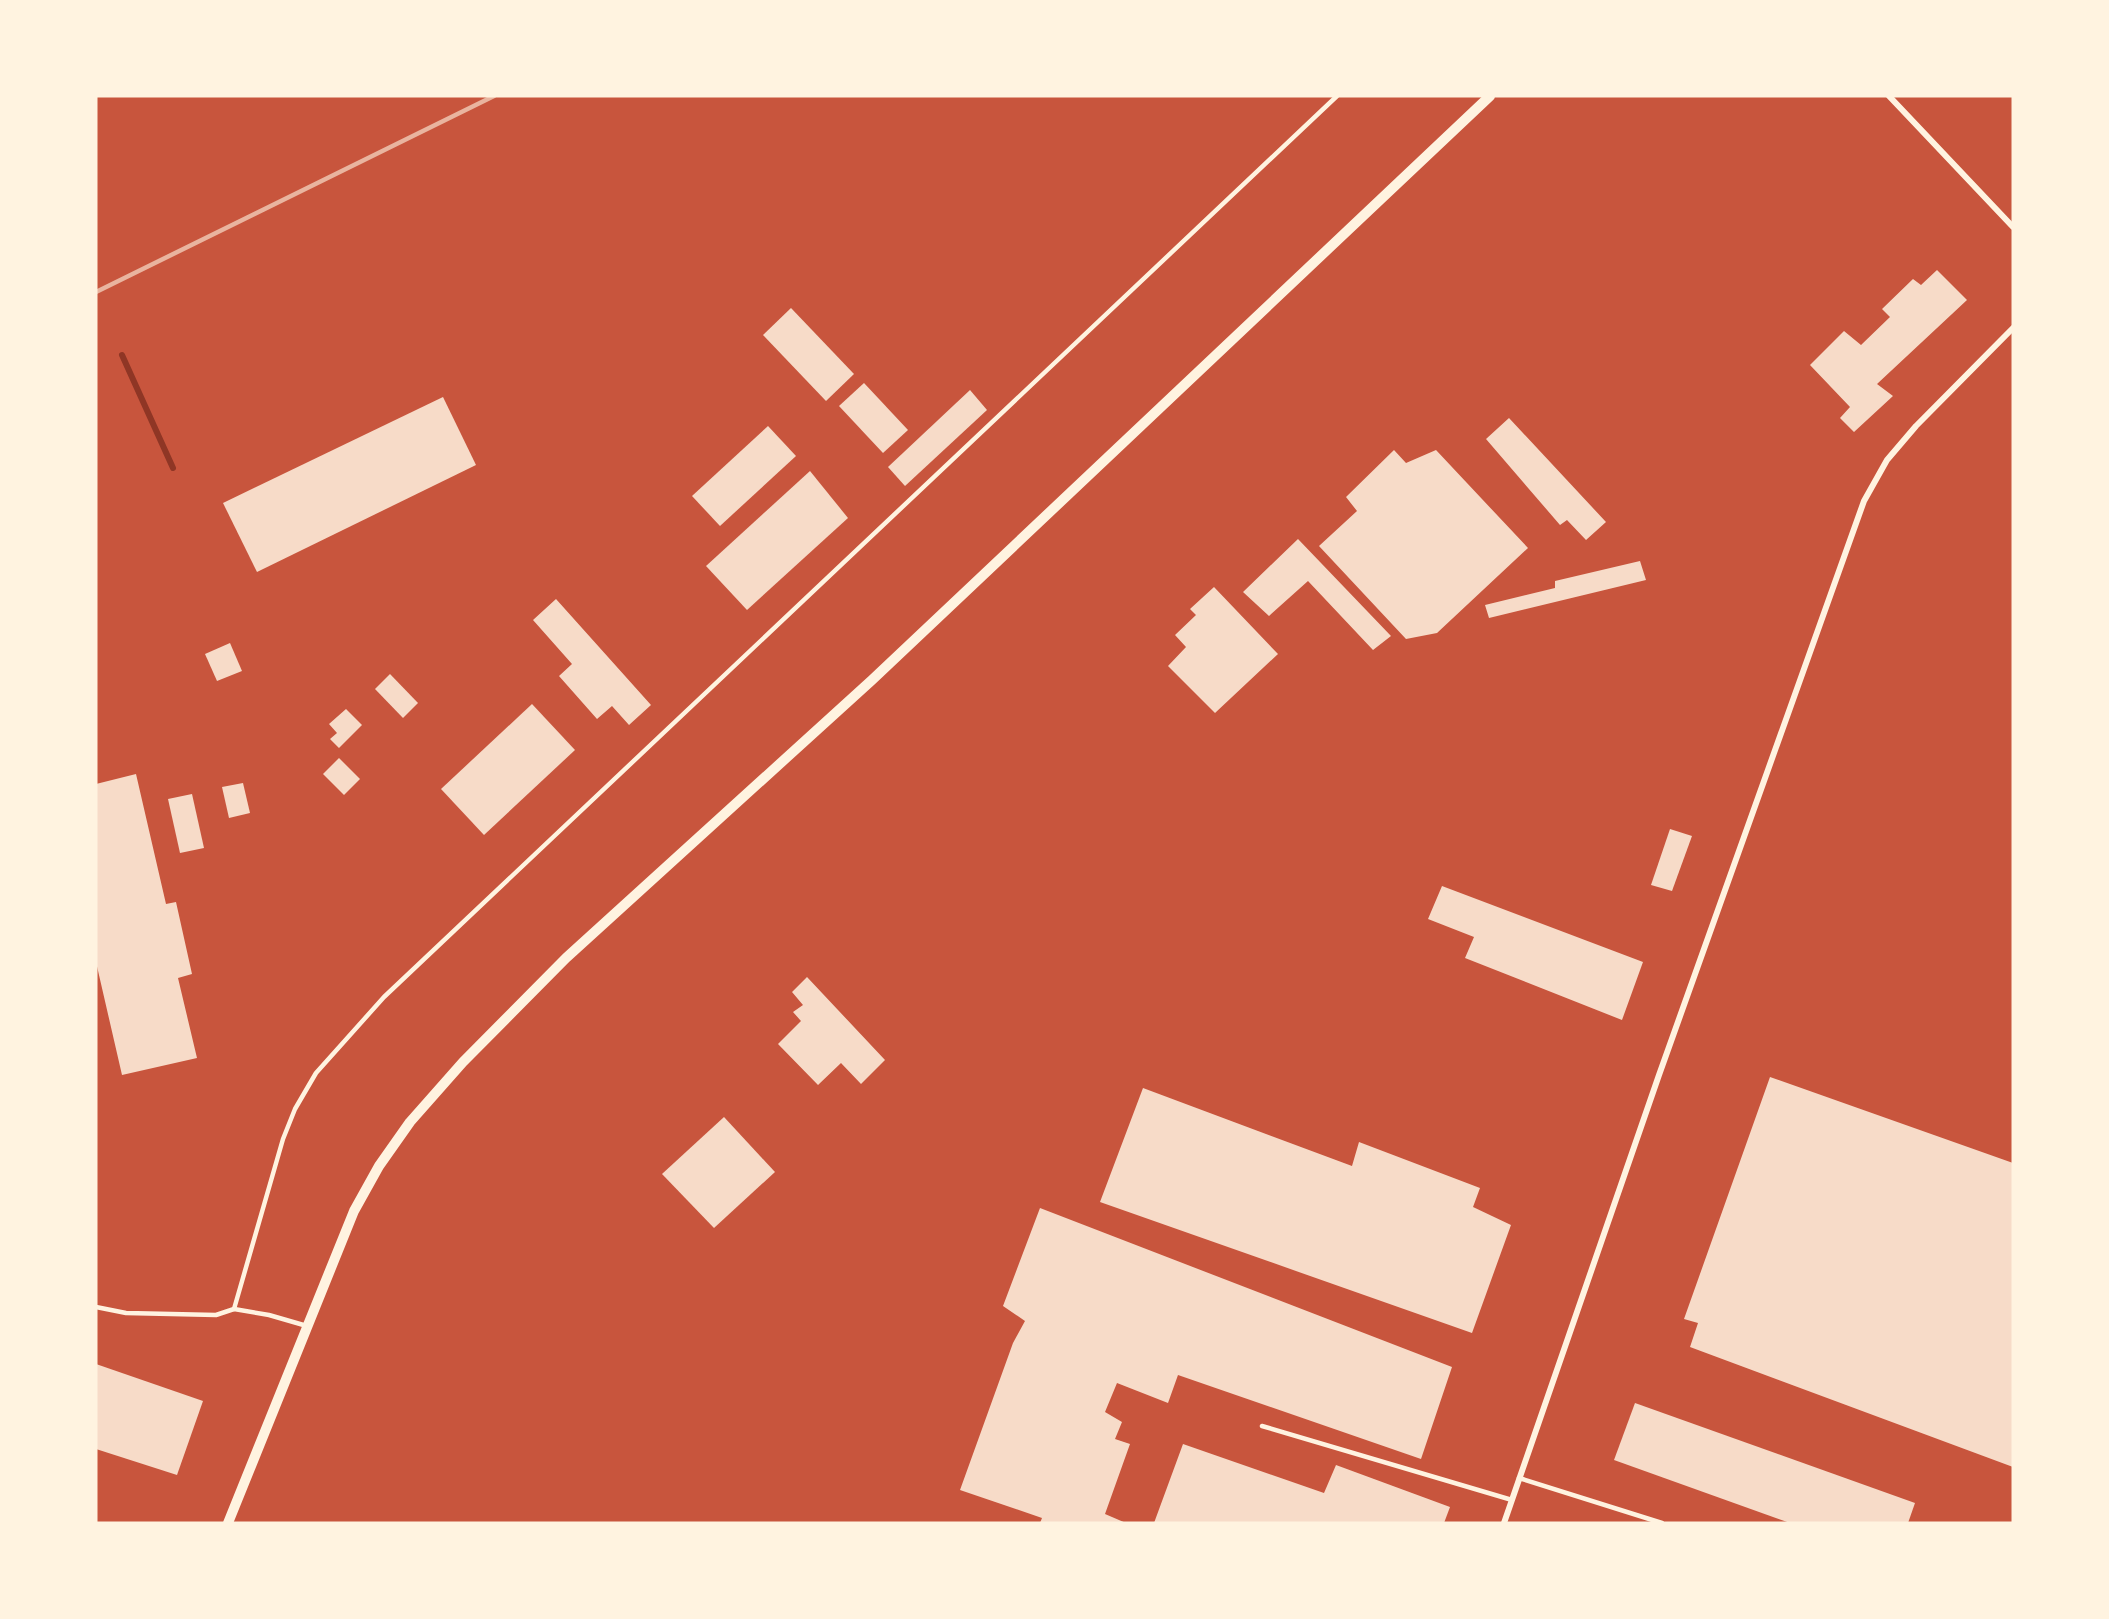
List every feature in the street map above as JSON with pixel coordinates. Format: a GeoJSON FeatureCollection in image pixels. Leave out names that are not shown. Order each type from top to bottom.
{"type":"FeatureCollection","features":[{"type":"Feature","properties":{"kind":"street"},"geometry":{"type":"LineString","coordinates":[[228,1523],[354,1211],[379,1166],[410,1122],[463,1062],[613,913],[872,680],[1490,96]]}},
{"type":"Feature","properties":{"kind":"street"},"geometry":{"type":"LineString","coordinates":[[1889,96],[2013,227]]}},
{"type":"Feature","properties":{"kind":"street"},"geometry":{"type":"LineString","coordinates":[[1504,1523],[1659,1075],[1864,501],[1887,460],[1916,426],[2013,328]]}},
{"type":"Feature","properties":{"kind":"lane"},"geometry":{"type":"LineString","coordinates":[[234,1309],[283,1139],[291,1119],[316,1073],[344,1039],[384,997],[1337,96]]}},
{"type":"Feature","properties":{"kind":"lane"},"geometry":{"type":"LineString","coordinates":[[96,1307],[126,1313],[216,1315],[234,1309],[269,1315],[307,1326]]}},
{"type":"Feature","properties":{"kind":"lane"},"geometry":{"type":"LineString","coordinates":[[1262,1426],[1512,1500]]}},
{"type":"Feature","properties":{"kind":"lane"},"geometry":{"type":"LineString","coordinates":[[1519,1478],[1662,1523]]}},
{"type":"Feature","properties":{"kind":"building"},"geometry":{"type":"Polygon","coordinates":[[[1937,270],[1967,300],[1877,384],[1893,396],[1854,432],[1840,418],[1850,407],[1810,365],[1844,331],[1861,345],[1890,317],[1882,309],[1913,279],[1921,285],[1937,270]]]}},
{"type":"Feature","properties":{"kind":"building"},"geometry":{"type":"Polygon","coordinates":[[[791,308],[854,374],[826,401],[763,335],[791,308]]]}},
{"type":"Feature","properties":{"kind":"building"},"geometry":{"type":"Polygon","coordinates":[[[864,383],[908,430],[883,453],[839,406],[864,383]]]}},
{"type":"Feature","properties":{"kind":"building"},"geometry":{"type":"Polygon","coordinates":[[[970,390],[987,410],[905,486],[888,467],[970,390]]]}},
{"type":"Feature","properties":{"kind":"building"},"geometry":{"type":"Polygon","coordinates":[[[443,397],[476,465],[257,572],[223,503],[443,397]]]}},
{"type":"Feature","properties":{"kind":"building"},"geometry":{"type":"Polygon","coordinates":[[[1509,418],[1606,522],[1586,540],[1567,520],[1560,525],[1486,439],[1509,418]]]}},
{"type":"Feature","properties":{"kind":"building"},"geometry":{"type":"Polygon","coordinates":[[[768,426],[796,456],[720,526],[692,496],[768,426]]]}},
{"type":"Feature","properties":{"kind":"building"},"geometry":{"type":"Polygon","coordinates":[[[1394,450],[1406,463],[1436,450],[1528,548],[1437,633],[1406,639],[1319,546],[1357,511],[1346,497],[1394,450]]]}},
{"type":"Feature","properties":{"kind":"building"},"geometry":{"type":"Polygon","coordinates":[[[810,471],[848,518],[747,610],[706,566],[810,471]]]}},
{"type":"Feature","properties":{"kind":"building"},"geometry":{"type":"Polygon","coordinates":[[[1298,539],[1391,636],[1373,650],[1308,581],[1269,616],[1243,592],[1298,539]]]}},
{"type":"Feature","properties":{"kind":"building"},"geometry":{"type":"Polygon","coordinates":[[[1640,561],[1646,580],[1489,618],[1485,605],[1555,588],[1555,581],[1640,561]]]}},
{"type":"Feature","properties":{"kind":"building"},"geometry":{"type":"Polygon","coordinates":[[[1214,587],[1278,654],[1215,713],[1168,666],[1186,647],[1175,635],[1196,615],[1190,609],[1214,587]]]}},
{"type":"Feature","properties":{"kind":"building"},"geometry":{"type":"Polygon","coordinates":[[[556,599],[651,705],[629,725],[612,706],[597,719],[559,676],[572,664],[533,620],[556,599]]]}},
{"type":"Feature","properties":{"kind":"building"},"geometry":{"type":"Polygon","coordinates":[[[230,643],[242,671],[217,681],[205,654],[230,643]]]}},
{"type":"Feature","properties":{"kind":"building"},"geometry":{"type":"Polygon","coordinates":[[[390,674],[418,703],[403,718],[375,689],[390,674]]]}},
{"type":"Feature","properties":{"kind":"building"},"geometry":{"type":"Polygon","coordinates":[[[532,704],[575,750],[484,835],[441,789],[532,704]]]}},
{"type":"Feature","properties":{"kind":"building"},"geometry":{"type":"Polygon","coordinates":[[[346,709],[362,725],[339,748],[330,739],[337,733],[329,724],[346,709]]]}},
{"type":"Feature","properties":{"kind":"building"},"geometry":{"type":"Polygon","coordinates":[[[339,758],[360,779],[344,795],[323,774],[339,758]]]}},
{"type":"Feature","properties":{"kind":"building"},"geometry":{"type":"Polygon","coordinates":[[[136,774],[166,904],[176,902],[192,974],[178,978],[197,1058],[122,1075],[96,962],[96,784],[136,774]]]}},
{"type":"Feature","properties":{"kind":"building"},"geometry":{"type":"Polygon","coordinates":[[[243,783],[250,813],[229,818],[222,787],[243,783]]]}},
{"type":"Feature","properties":{"kind":"building"},"geometry":{"type":"Polygon","coordinates":[[[192,794],[204,848],[180,853],[168,799],[192,794]]]}},
{"type":"Feature","properties":{"kind":"building"},"geometry":{"type":"Polygon","coordinates":[[[1670,829],[1692,836],[1672,891],[1651,885],[1670,829]]]}},
{"type":"Feature","properties":{"kind":"building"},"geometry":{"type":"Polygon","coordinates":[[[1442,886],[1643,962],[1622,1020],[1465,958],[1474,937],[1428,919],[1442,886]]]}},
{"type":"Feature","properties":{"kind":"building"},"geometry":{"type":"Polygon","coordinates":[[[807,977],[885,1060],[861,1084],[841,1063],[818,1085],[778,1044],[801,1021],[793,1012],[803,1005],[792,992],[807,977]]]}},
{"type":"Feature","properties":{"kind":"building"},"geometry":{"type":"Polygon","coordinates":[[[1770,1077],[2013,1163],[2013,1467],[1690,1347],[1698,1323],[1684,1319],[1770,1077]]]}},
{"type":"Feature","properties":{"kind":"building"},"geometry":{"type":"Polygon","coordinates":[[[1143,1088],[1352,1166],[1359,1142],[1480,1188],[1473,1207],[1511,1225],[1472,1333],[1100,1202],[1143,1088]]]}},
{"type":"Feature","properties":{"kind":"building"},"geometry":{"type":"Polygon","coordinates":[[[724,1117],[775,1172],[714,1228],[662,1174],[724,1117]]]}},
{"type":"Feature","properties":{"kind":"building"},"geometry":{"type":"Polygon","coordinates":[[[1040,1208],[1452,1367],[1421,1459],[1178,1375],[1168,1403],[1117,1383],[1105,1412],[1122,1422],[1115,1439],[1130,1444],[1105,1514],[1126,1523],[1040,1523],[1042,1518],[960,1490],[1013,1343],[1025,1321],[1003,1306],[1040,1208]]]}},
{"type":"Feature","properties":{"kind":"building"},"geometry":{"type":"Polygon","coordinates":[[[96,1364],[203,1401],[177,1475],[96,1449],[96,1364]]]}},
{"type":"Feature","properties":{"kind":"building"},"geometry":{"type":"Polygon","coordinates":[[[1635,1403],[1915,1503],[1908,1523],[1790,1523],[1614,1460],[1635,1403]]]}},
{"type":"Feature","properties":{"kind":"building"},"geometry":{"type":"Polygon","coordinates":[[[1183,1444],[1324,1493],[1336,1465],[1450,1507],[1444,1523],[1154,1523],[1183,1444]]]}},
{"type":"Feature","properties":{"kind":"waterway"},"geometry":{"type":"LineString","coordinates":[[122,355],[173,468]]}},
{"type":"Feature","properties":{"kind":"railway"},"geometry":{"type":"LineString","coordinates":[[96,292],[494,96]]}}]}
